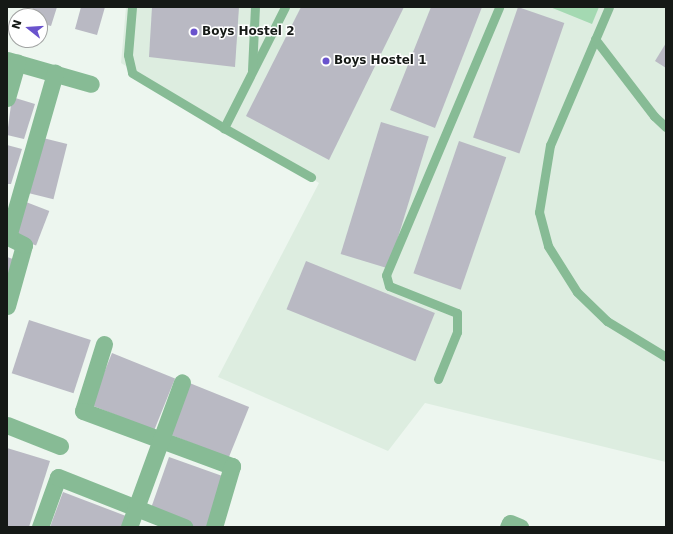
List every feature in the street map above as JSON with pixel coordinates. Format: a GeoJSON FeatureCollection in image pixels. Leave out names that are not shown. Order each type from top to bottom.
{"type":"FeatureCollection","features":[{"type":"Feature","properties":{"kind":"street"},"geometry":{"type":"LineString","coordinates":[[7,98],[12,61],[91,84]]}},
{"type":"Feature","properties":{"kind":"street"},"geometry":{"type":"LineString","coordinates":[[7,306],[24,245],[8,237],[55,73]]}},
{"type":"Feature","properties":{"kind":"street"},"geometry":{"type":"LineString","coordinates":[[104,344],[83,411],[160,441],[232,466],[214,527]]}},
{"type":"Feature","properties":{"kind":"street"},"geometry":{"type":"LineString","coordinates":[[129,527],[182,382]]}},
{"type":"Feature","properties":{"kind":"street"},"geometry":{"type":"LineString","coordinates":[[7,425],[60,446]]}},
{"type":"Feature","properties":{"kind":"street"},"geometry":{"type":"LineString","coordinates":[[40,527],[58,477],[184,527]]}},
{"type":"Feature","properties":{"kind":"street"},"geometry":{"type":"LineString","coordinates":[[508,527],[510,523],[520,527]]}},
{"type":"Feature","properties":{"kind":"lane"},"geometry":{"type":"LineString","coordinates":[[132,7],[128,55],[132,73],[224,128],[311,177]]}},
{"type":"Feature","properties":{"kind":"lane"},"geometry":{"type":"LineString","coordinates":[[252,73],[255,7]]}},
{"type":"Feature","properties":{"kind":"lane"},"geometry":{"type":"LineString","coordinates":[[224,128],[285,7]]}},
{"type":"Feature","properties":{"kind":"lane"},"geometry":{"type":"LineString","coordinates":[[438,379],[457,332],[457,313],[389,286],[386,275],[499,7]]}},
{"type":"Feature","properties":{"kind":"lane"},"geometry":{"type":"LineString","coordinates":[[609,7],[550,145],[539,212],[548,246],[577,292],[607,321],[666,357]]}},
{"type":"Feature","properties":{"kind":"lane"},"geometry":{"type":"LineString","coordinates":[[595,39],[645,105],[666,127]]}},
{"type":"Feature","properties":{"kind":"shaded area"},"geometry":{"type":"Polygon","coordinates":[[[126,7],[666,7],[666,462],[425,403],[388,451],[218,377],[319,183],[121,63],[126,7]]]}},
{"type":"Feature","properties":{"kind":"green space"},"geometry":{"type":"Polygon","coordinates":[[[550,7],[599,7],[592,24],[550,7]]]}},
{"type":"Feature","properties":{"kind":"building"},"geometry":{"type":"Polygon","coordinates":[[[57,7],[51,26],[48,25],[48,8],[33,8],[57,7]]]}},
{"type":"Feature","properties":{"kind":"building"},"geometry":{"type":"Polygon","coordinates":[[[81,7],[105,7],[97,35],[75,29],[81,7]]]}},
{"type":"Feature","properties":{"kind":"building","name":"Boys Hostel 2"},"geometry":{"type":"Polygon","coordinates":[[[152,7],[239,7],[235,67],[149,57],[152,7]]]}},
{"type":"Feature","properties":{"kind":"building","name":"Boys Hostel 1"},"geometry":{"type":"Polygon","coordinates":[[[301,7],[404,7],[329,160],[246,116],[301,7]]]}},
{"type":"Feature","properties":{"kind":"building"},"geometry":{"type":"Polygon","coordinates":[[[431,7],[482,7],[435,128],[390,110],[431,7]]]}},
{"type":"Feature","properties":{"kind":"building"},"geometry":{"type":"Polygon","coordinates":[[[518,7],[564,23],[519,153],[473,137],[518,7]]]}},
{"type":"Feature","properties":{"kind":"building"},"geometry":{"type":"Polygon","coordinates":[[[666,43],[666,68],[655,61],[666,43]]]}},
{"type":"Feature","properties":{"kind":"building"},"geometry":{"type":"Polygon","coordinates":[[[12,97],[35,104],[24,139],[7,135],[12,97]]]}},
{"type":"Feature","properties":{"kind":"building"},"geometry":{"type":"Polygon","coordinates":[[[381,122],[429,137],[388,269],[341,254],[381,122]]]}},
{"type":"Feature","properties":{"kind":"building"},"geometry":{"type":"Polygon","coordinates":[[[43,138],[67,144],[53,199],[29,193],[43,138]]]}},
{"type":"Feature","properties":{"kind":"building"},"geometry":{"type":"Polygon","coordinates":[[[459,141],[506,157],[461,290],[413,273],[459,141]]]}},
{"type":"Feature","properties":{"kind":"building"},"geometry":{"type":"Polygon","coordinates":[[[7,145],[22,149],[11,184],[7,184],[7,145]]]}},
{"type":"Feature","properties":{"kind":"building"},"geometry":{"type":"Polygon","coordinates":[[[26,202],[49,211],[36,246],[13,237],[26,202]]]}},
{"type":"Feature","properties":{"kind":"building"},"geometry":{"type":"Polygon","coordinates":[[[7,257],[13,259],[7,279],[7,257]]]}},
{"type":"Feature","properties":{"kind":"building"},"geometry":{"type":"Polygon","coordinates":[[[306,261],[435,313],[415,361],[287,309],[306,261]]]}},
{"type":"Feature","properties":{"kind":"building"},"geometry":{"type":"Polygon","coordinates":[[[29,320],[91,340],[74,393],[12,373],[29,320]]]}},
{"type":"Feature","properties":{"kind":"building"},"geometry":{"type":"Polygon","coordinates":[[[112,353],[175,378],[154,430],[91,405],[112,353]]]}},
{"type":"Feature","properties":{"kind":"building"},"geometry":{"type":"Polygon","coordinates":[[[187,382],[249,407],[229,458],[166,433],[187,382]]]}},
{"type":"Feature","properties":{"kind":"building"},"geometry":{"type":"Polygon","coordinates":[[[7,448],[50,461],[29,527],[7,527],[7,448]]]}},
{"type":"Feature","properties":{"kind":"building"},"geometry":{"type":"Polygon","coordinates":[[[169,457],[228,478],[210,527],[195,527],[150,511],[169,457]]]}},
{"type":"Feature","properties":{"kind":"building"},"geometry":{"type":"Polygon","coordinates":[[[63,492],[126,516],[122,527],[50,527],[63,492]]]}},
{"type":"Feature","properties":{"kind":"place","name":"Boys Hostel 2"},"geometry":{"type":"Point","coordinates":[194,32]}},
{"type":"Feature","properties":{"kind":"place","name":"Boys Hostel 1"},"geometry":{"type":"Point","coordinates":[326,61]}}]}
